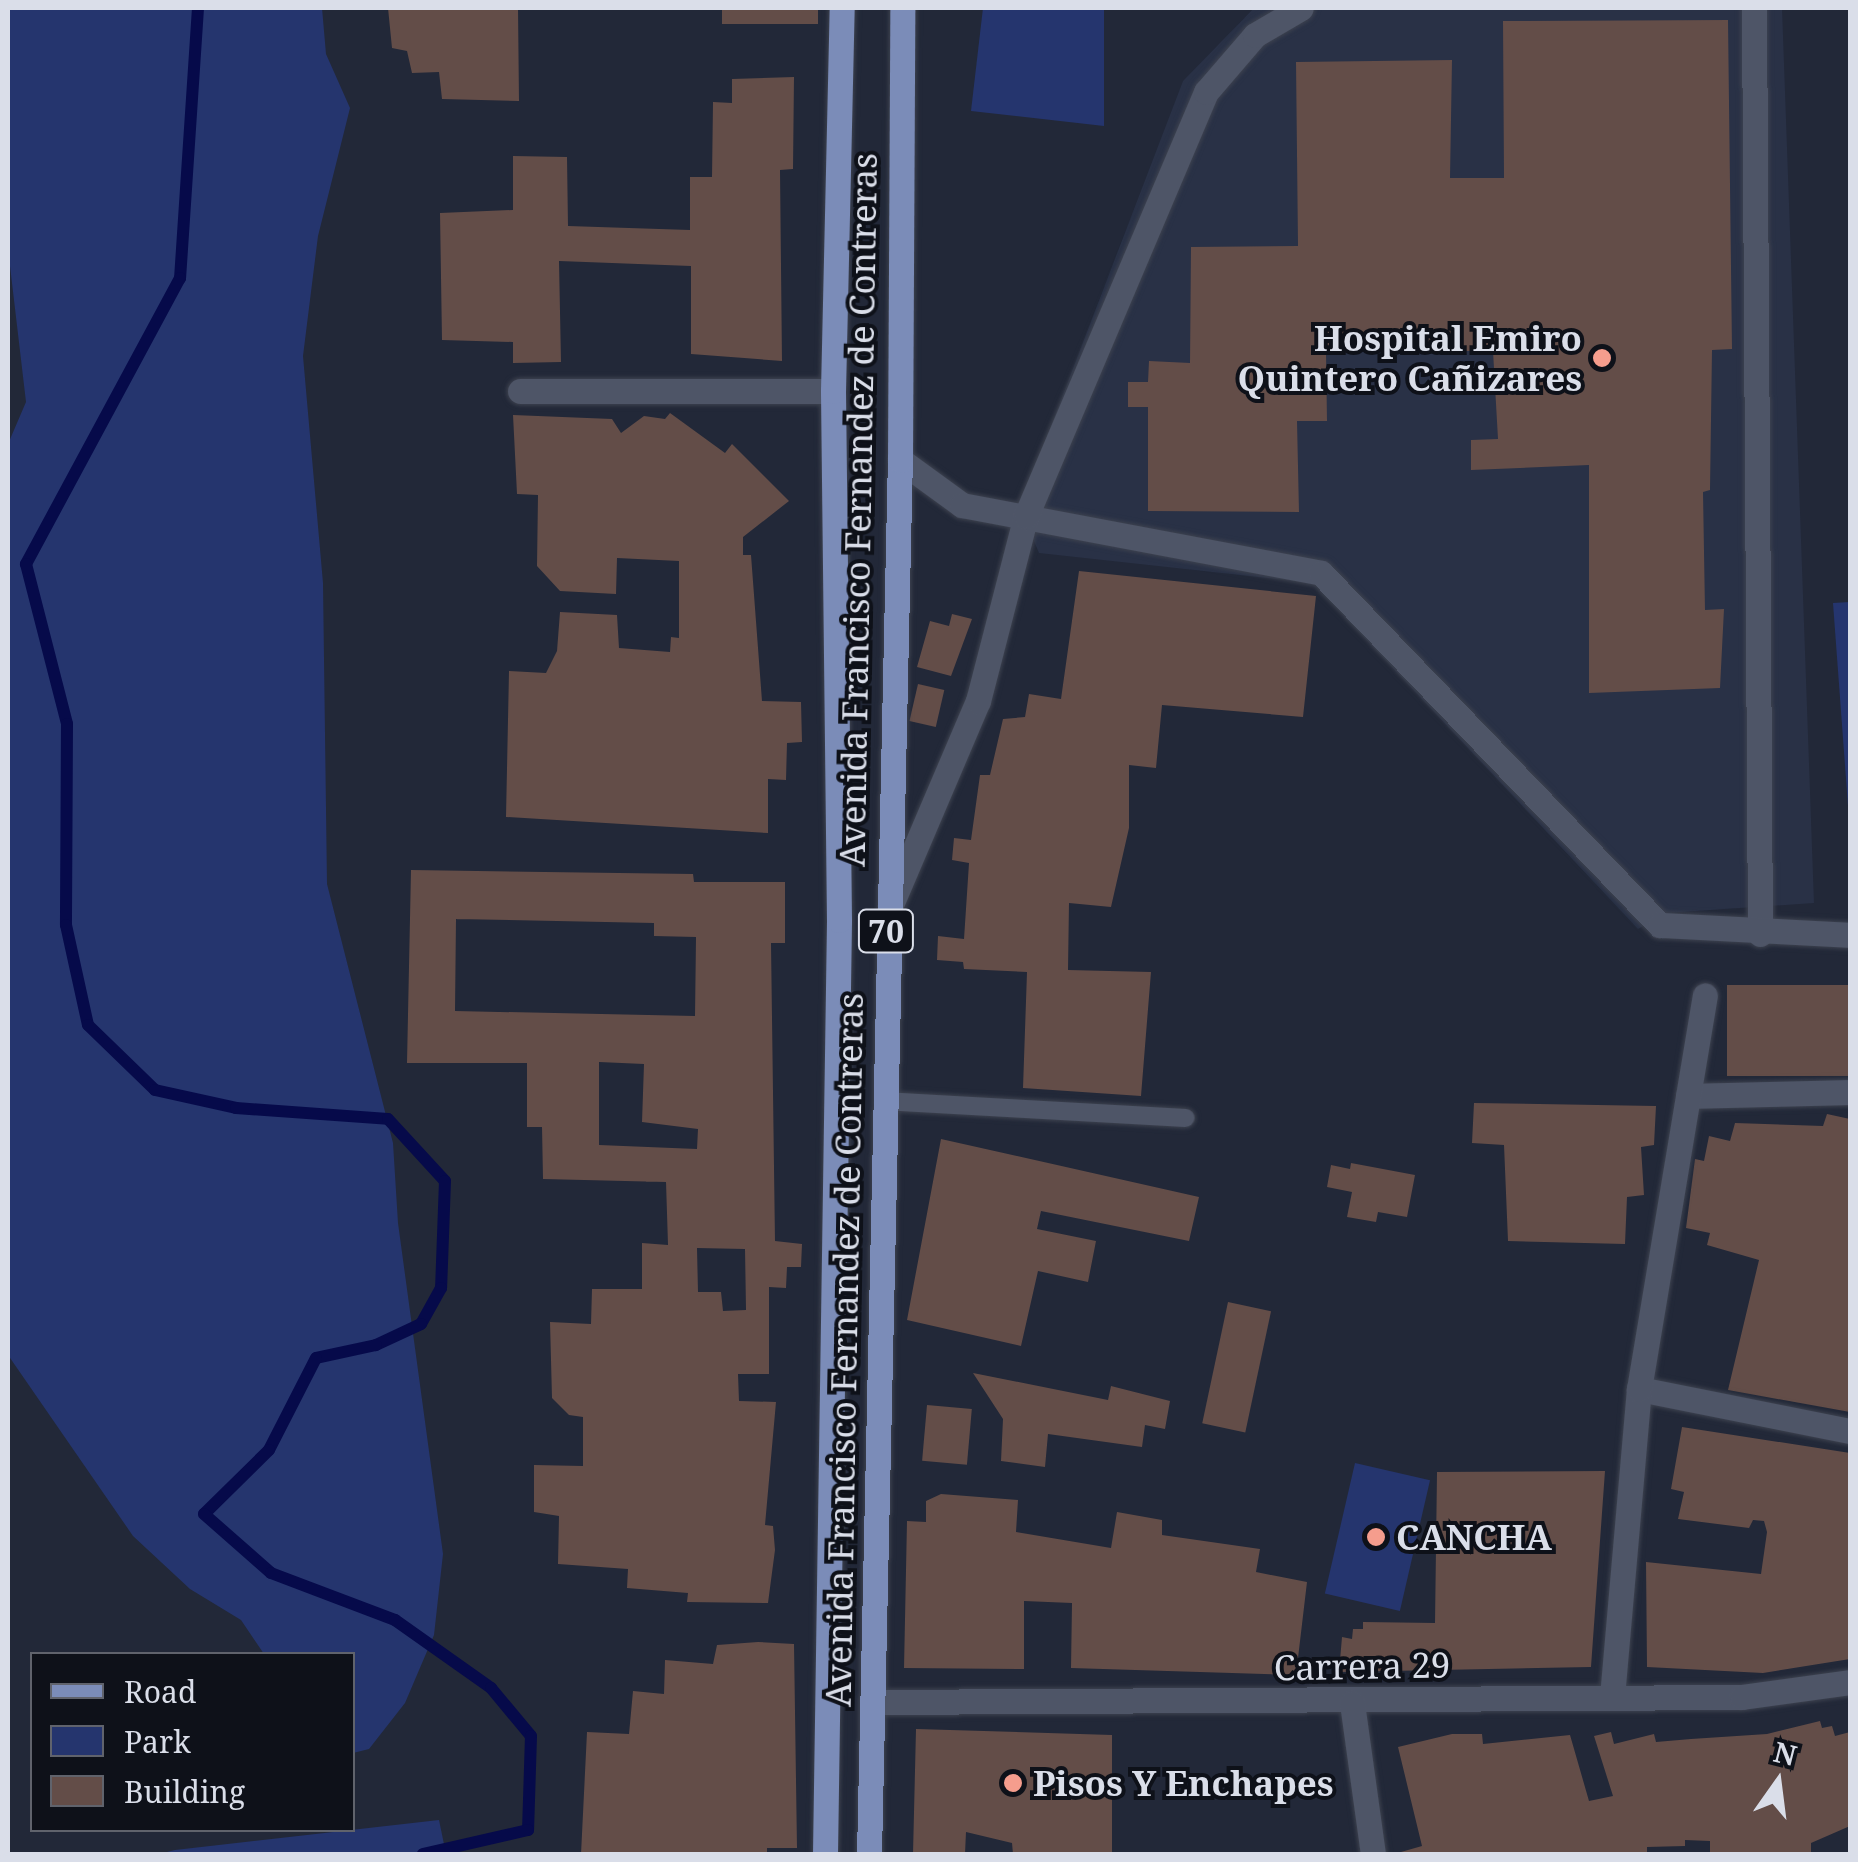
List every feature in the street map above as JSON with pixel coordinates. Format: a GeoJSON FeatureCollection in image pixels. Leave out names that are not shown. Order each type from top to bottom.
{"type":"FeatureCollection","features":[{"type":"Feature","properties":{"kind":"main road","name":"Avenida Francisco Fernandez de Contreras"},"geometry":{"type":"LineString","coordinates":[[825,1854],[840,920],[832,391],[842,8]]}},
{"type":"Feature","properties":{"kind":"main road","name":"Avenida Francisco Fernandez de Contreras"},"geometry":{"type":"LineString","coordinates":[[869,1854],[886,916],[900,460],[902,8]]}},
{"type":"Feature","properties":{"kind":"street"},"geometry":{"type":"LineString","coordinates":[[886,916],[978,701],[1026,516],[1206,92],[1255,34],[1302,8]]}},
{"type":"Feature","properties":{"kind":"street"},"geometry":{"type":"LineString","coordinates":[[1754,8],[1760,934]]}},
{"type":"Feature","properties":{"kind":"street"},"geometry":{"type":"LineString","coordinates":[[520,391],[832,391]]}},
{"type":"Feature","properties":{"kind":"street"},"geometry":{"type":"LineString","coordinates":[[900,460],[962,505],[1321,572],[1660,924],[1760,934],[1850,935]]}},
{"type":"Feature","properties":{"kind":"street"},"geometry":{"type":"LineString","coordinates":[[1612,1698],[1639,1389],[1705,994]]}},
{"type":"Feature","properties":{"kind":"street"},"geometry":{"type":"LineString","coordinates":[[1688,1096],[1850,1092]]}},
{"type":"Feature","properties":{"kind":"street"},"geometry":{"type":"LineString","coordinates":[[1639,1389],[1850,1432]]}},
{"type":"Feature","properties":{"kind":"street","name":"Carrera 29"},"geometry":{"type":"LineString","coordinates":[[873,1702],[1352,1702],[1742,1696],[1850,1682]]}},
{"type":"Feature","properties":{"kind":"street"},"geometry":{"type":"LineString","coordinates":[[1352,1702],[1373,1854]]}},
{"type":"Feature","properties":{"kind":"lane"},"geometry":{"type":"LineString","coordinates":[[883,1101],[1186,1118]]}},
{"type":"Feature","properties":{"kind":"shaded area"},"geometry":{"type":"Polygon","coordinates":[[[1254,8],[1782,8],[1814,903],[1666,913],[1638,929],[1313,583],[1039,553],[1020,507],[1183,81],[1254,8]]]}},
{"type":"Feature","properties":{"kind":"green space"},"geometry":{"type":"Polygon","coordinates":[[[8,8],[322,8],[326,54],[350,108],[318,236],[303,356],[323,583],[327,884],[393,1143],[398,1223],[443,1554],[434,1635],[405,1703],[369,1749],[355,1752],[355,1652],[263,1652],[241,1620],[190,1589],[133,1536],[8,1355],[8,444],[26,402],[8,249],[8,8]]]}},
{"type":"Feature","properties":{"kind":"green space"},"geometry":{"type":"Polygon","coordinates":[[[983,8],[1104,8],[1104,126],[971,111],[983,8]]]}},
{"type":"Feature","properties":{"kind":"green space"},"geometry":{"type":"Polygon","coordinates":[[[1850,602],[1850,833],[1833,603],[1850,602]]]}},
{"type":"Feature","properties":{"kind":"green space","name":"CANCHA"},"geometry":{"type":"Polygon","coordinates":[[[1355,1463],[1430,1480],[1400,1611],[1325,1594],[1355,1463]]]}},
{"type":"Feature","properties":{"kind":"green space"},"geometry":{"type":"Polygon","coordinates":[[[439,1820],[446,1854],[159,1854],[355,1832],[439,1820]]]}},
{"type":"Feature","properties":{"kind":"building"},"geometry":{"type":"Polygon","coordinates":[[[388,8],[518,8],[519,101],[442,99],[439,72],[412,73],[407,51],[392,48],[388,8]]]}},
{"type":"Feature","properties":{"kind":"building"},"geometry":{"type":"Polygon","coordinates":[[[722,8],[818,8],[818,24],[722,24],[722,8]]]}},
{"type":"Feature","properties":{"kind":"building","name":"Hospital Emiro Quintero Cañizares"},"geometry":{"type":"Polygon","coordinates":[[[1728,20],[1732,349],[1712,350],[1710,490],[1703,492],[1705,610],[1724,609],[1720,688],[1589,693],[1589,465],[1471,470],[1471,440],[1498,439],[1493,351],[1326,351],[1327,421],[1297,421],[1299,512],[1148,511],[1148,407],[1128,407],[1128,382],[1148,382],[1149,361],[1190,363],[1191,247],[1298,246],[1296,62],[1452,60],[1450,178],[1504,178],[1503,21],[1728,20]]]}},
{"type":"Feature","properties":{"kind":"building"},"geometry":{"type":"Polygon","coordinates":[[[794,77],[793,169],[780,170],[782,361],[691,354],[691,266],[559,261],[561,362],[513,363],[513,342],[442,340],[440,213],[513,210],[513,156],[567,157],[568,226],[690,230],[690,177],[712,177],[713,102],[732,103],[732,79],[794,77]]]}},
{"type":"Feature","properties":{"kind":"building"},"geometry":{"type":"Polygon","coordinates":[[[670,413],[725,453],[732,444],[789,501],[743,537],[743,555],[751,555],[762,701],[801,702],[802,742],[787,743],[786,780],[768,779],[768,833],[506,817],[509,671],[546,673],[557,651],[560,612],[617,615],[619,648],[670,652],[671,637],[679,638],[679,561],[617,558],[616,594],[560,591],[537,566],[538,495],[517,494],[513,415],[612,419],[621,433],[644,416],[665,419],[670,413]]]}},
{"type":"Feature","properties":{"kind":"building"},"geometry":{"type":"Polygon","coordinates":[[[1079,571],[1316,596],[1303,717],[1162,705],[1156,768],[1129,765],[1129,828],[1111,907],[1069,903],[1068,970],[1151,972],[1141,1096],[1023,1088],[1027,972],[964,969],[963,962],[937,960],[938,936],[964,939],[969,863],[952,860],[954,838],[971,840],[980,775],[990,775],[1003,719],[1025,717],[1029,694],[1061,699],[1079,571]]]}},
{"type":"Feature","properties":{"kind":"building"},"geometry":{"type":"Polygon","coordinates":[[[952,614],[972,619],[951,676],[917,667],[930,621],[949,626],[952,614]]]}},
{"type":"Feature","properties":{"kind":"building"},"geometry":{"type":"Polygon","coordinates":[[[918,684],[944,690],[936,727],[909,721],[918,684]]]}},
{"type":"Feature","properties":{"kind":"building"},"geometry":{"type":"Polygon","coordinates":[[[411,870],[693,874],[694,882],[785,882],[785,943],[771,943],[775,1241],[802,1244],[801,1267],[787,1267],[786,1288],[769,1287],[769,1374],[738,1374],[739,1401],[776,1402],[765,1525],[773,1526],[775,1550],[768,1603],[687,1602],[688,1593],[627,1588],[628,1569],[558,1564],[559,1516],[534,1512],[534,1465],[583,1466],[583,1417],[569,1415],[552,1398],[550,1322],[591,1324],[592,1289],[642,1289],[642,1243],[668,1245],[666,1182],[543,1179],[542,1127],[527,1127],[527,1063],[407,1063],[411,870]],[[456,919],[455,1011],[695,1016],[696,937],[654,936],[654,923],[456,919]],[[599,1062],[599,1145],[697,1149],[698,1129],[642,1122],[644,1064],[599,1062]],[[697,1248],[698,1292],[721,1292],[723,1311],[746,1310],[745,1249],[697,1248]]]}},
{"type":"Feature","properties":{"kind":"building"},"geometry":{"type":"Polygon","coordinates":[[[1727,985],[1850,985],[1850,1076],[1727,1076],[1727,985]]]}},
{"type":"Feature","properties":{"kind":"building"},"geometry":{"type":"Polygon","coordinates":[[[1474,1103],[1656,1106],[1654,1145],[1641,1147],[1644,1195],[1627,1197],[1625,1244],[1508,1241],[1504,1145],[1472,1143],[1474,1103]]]}},
{"type":"Feature","properties":{"kind":"building"},"geometry":{"type":"Polygon","coordinates":[[[1827,1114],[1850,1119],[1850,1412],[1728,1390],[1759,1260],[1707,1245],[1710,1233],[1686,1228],[1695,1159],[1704,1161],[1709,1136],[1730,1141],[1735,1123],[1823,1126],[1827,1114]]]}},
{"type":"Feature","properties":{"kind":"building"},"geometry":{"type":"Polygon","coordinates":[[[941,1139],[1199,1197],[1189,1241],[1041,1211],[1037,1229],[1096,1241],[1088,1282],[1038,1271],[1021,1346],[907,1320],[941,1139]]]}},
{"type":"Feature","properties":{"kind":"building"},"geometry":{"type":"Polygon","coordinates":[[[1351,1163],[1415,1175],[1407,1217],[1378,1212],[1376,1222],[1347,1217],[1352,1192],[1327,1187],[1331,1165],[1350,1169],[1351,1163]]]}},
{"type":"Feature","properties":{"kind":"building"},"geometry":{"type":"Polygon","coordinates":[[[1228,1302],[1271,1311],[1245,1432],[1202,1423],[1228,1302]]]}},
{"type":"Feature","properties":{"kind":"building"},"geometry":{"type":"Polygon","coordinates":[[[973,1373],[1108,1400],[1111,1386],[1170,1401],[1165,1429],[1145,1425],[1142,1447],[1048,1434],[1045,1467],[1001,1461],[1003,1419],[973,1373]]]}},
{"type":"Feature","properties":{"kind":"building"},"geometry":{"type":"Polygon","coordinates":[[[927,1405],[972,1409],[967,1465],[922,1461],[927,1405]]]}},
{"type":"Feature","properties":{"kind":"building"},"geometry":{"type":"Polygon","coordinates":[[[1682,1427],[1850,1453],[1850,1659],[1763,1673],[1647,1667],[1646,1562],[1761,1574],[1767,1532],[1764,1521],[1753,1520],[1749,1528],[1678,1519],[1684,1492],[1671,1489],[1682,1427]]]}},
{"type":"Feature","properties":{"kind":"building"},"geometry":{"type":"Polygon","coordinates":[[[1605,1471],[1591,1667],[1339,1672],[1342,1637],[1352,1639],[1353,1629],[1363,1629],[1363,1622],[1435,1623],[1437,1472],[1605,1471]]]}},
{"type":"Feature","properties":{"kind":"building"},"geometry":{"type":"Polygon","coordinates":[[[941,1494],[1018,1500],[1016,1532],[1111,1548],[1117,1512],[1162,1520],[1162,1535],[1260,1549],[1256,1572],[1307,1582],[1296,1675],[1071,1668],[1072,1603],[1024,1601],[1024,1669],[904,1668],[907,1521],[926,1522],[926,1501],[941,1494]]]}},
{"type":"Feature","properties":{"kind":"building"},"geometry":{"type":"Polygon","coordinates":[[[794,1644],[797,1848],[767,1848],[767,1854],[581,1854],[587,1732],[629,1734],[633,1691],[664,1694],[665,1660],[713,1664],[717,1645],[794,1644]]]}},
{"type":"Feature","properties":{"kind":"building"},"geometry":{"type":"Polygon","coordinates":[[[1820,1721],[1822,1728],[1832,1726],[1835,1736],[1850,1732],[1850,1826],[1811,1843],[1811,1854],[1710,1854],[1710,1841],[1685,1840],[1685,1846],[1647,1847],[1647,1854],[1394,1854],[1422,1846],[1398,1747],[1452,1734],[1482,1734],[1483,1744],[1570,1735],[1589,1801],[1613,1796],[1594,1736],[1611,1732],[1614,1744],[1654,1734],[1656,1742],[1767,1734],[1820,1721]]]}},
{"type":"Feature","properties":{"kind":"building","name":"Pisos Y Enchapes"},"geometry":{"type":"Polygon","coordinates":[[[916,1729],[1112,1735],[1112,1854],[1013,1854],[1012,1843],[966,1832],[965,1854],[913,1854],[916,1729]]]}},
{"type":"Feature","properties":{"kind":"waterway"},"geometry":{"type":"LineString","coordinates":[[198,8],[180,278],[26,564],[67,724],[66,925],[88,1025],[155,1090],[236,1108],[388,1119],[445,1181],[441,1288],[421,1324],[376,1345],[316,1358],[269,1450],[204,1514],[271,1573],[395,1620],[491,1688],[531,1736],[528,1830],[423,1854]]}},
{"type":"Feature","properties":{"kind":"place","name":"Hospital Emiro Quintero Cañizares"},"geometry":{"type":"Point","coordinates":[1602,358]}},
{"type":"Feature","properties":{"kind":"place","name":"CANCHA"},"geometry":{"type":"Point","coordinates":[1376,1537]}},
{"type":"Feature","properties":{"kind":"place","name":"Pisos Y Enchapes"},"geometry":{"type":"Point","coordinates":[1013,1783]}}]}
